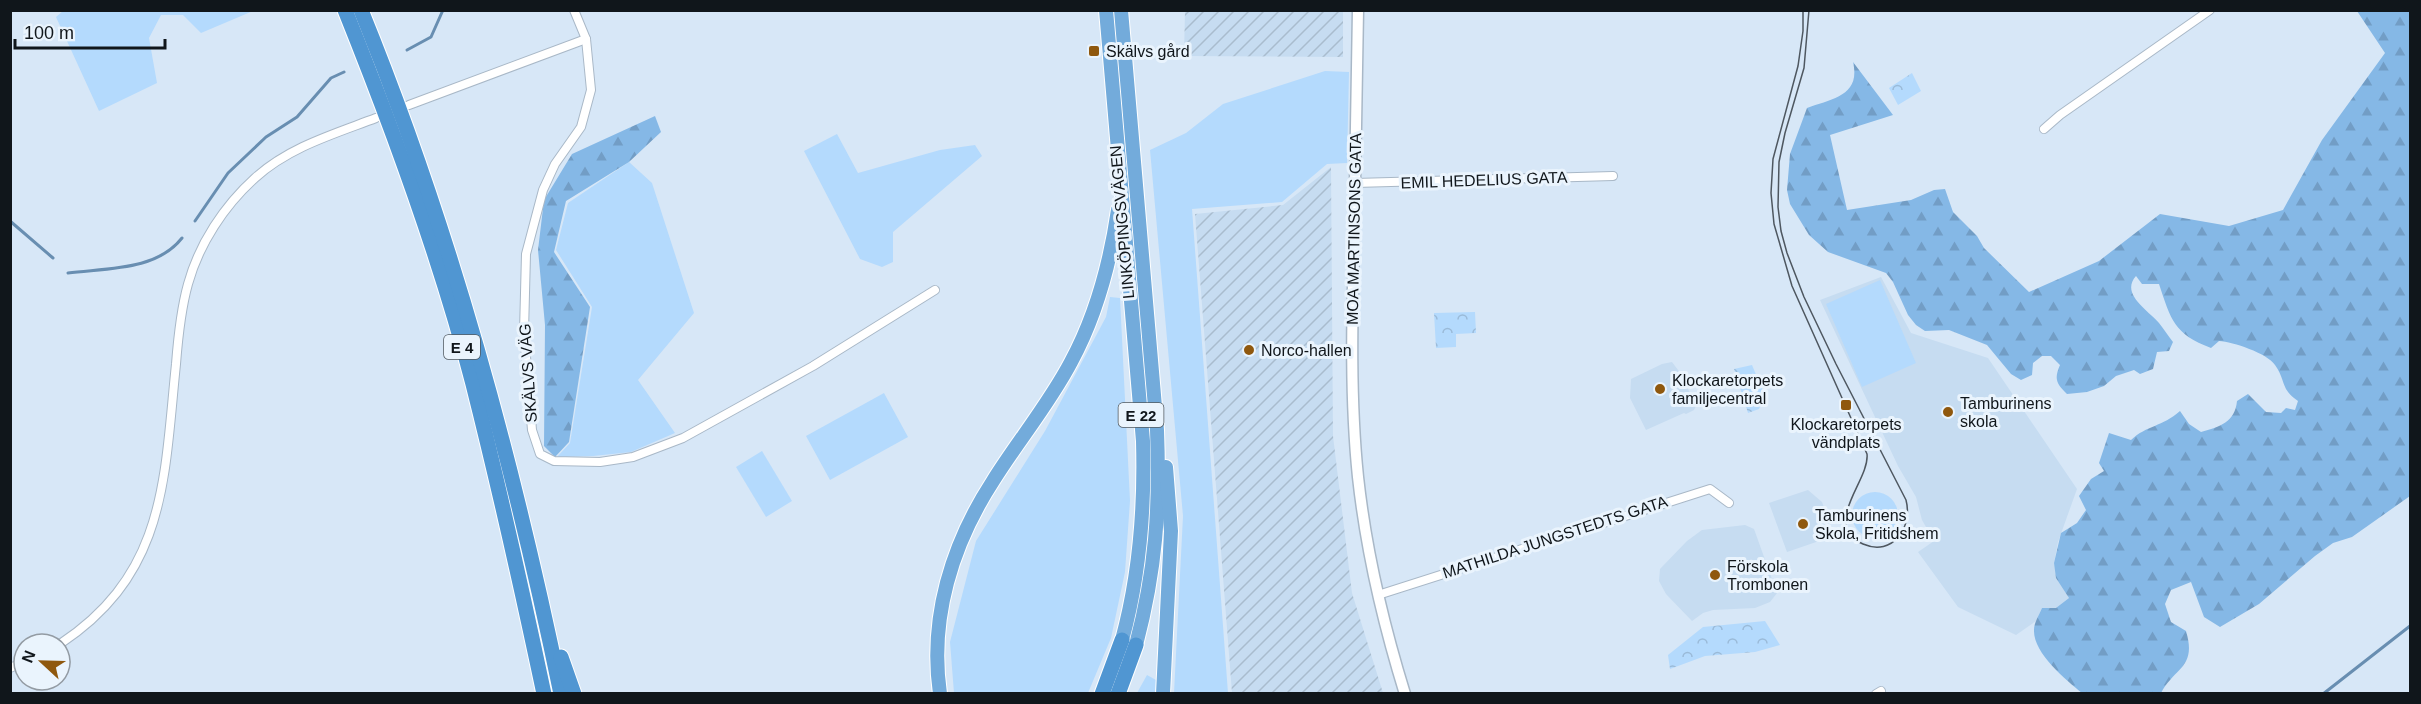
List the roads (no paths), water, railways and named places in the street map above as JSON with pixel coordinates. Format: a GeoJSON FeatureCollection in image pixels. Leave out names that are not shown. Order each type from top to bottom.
{"type":"FeatureCollection","features":[{"type":"Feature","properties":{"kind":"highway","name":"E 4"},"geometry":{"type":"LineString","coordinates":[[345,10],[418,209],[473,384],[511,540],[544,693]]}},
{"type":"Feature","properties":{"kind":"highway","name":"E 4"},"geometry":{"type":"LineString","coordinates":[[361,10],[453,266],[507,455],[543,605],[561,693]]}},
{"type":"Feature","properties":{"kind":"highway","name":"LINKÖPINGSVÄGEN"},"geometry":{"type":"LineString","coordinates":[[1106,10],[1122,187]]}},
{"type":"Feature","properties":{"kind":"highway","name":"LINKÖPINGSVÄGEN"},"geometry":{"type":"LineString","coordinates":[[1121,10],[1157,430]]}},
{"type":"Feature","properties":{"kind":"highway"},"geometry":{"type":"LineString","coordinates":[[940,693],[937,651],[939,621],[952,563],[976,508],[1058,384],[1082,342],[1094,314],[1109,262],[1122,187]]}},
{"type":"Feature","properties":{"kind":"highway","name":"E 22"},"geometry":{"type":"LineString","coordinates":[[1118,693],[1129,643],[1145,492],[1143,441],[1122,187]]}},
{"type":"Feature","properties":{"kind":"highway"},"geometry":{"type":"LineString","coordinates":[[1157,430],[1168,474],[1170,498],[1170,567],[1163,693]]}},
{"type":"Feature","properties":{"kind":"highway","name":"E 22"},"geometry":{"type":"LineString","coordinates":[[1102,693],[1129,643],[1151,582],[1160,493],[1157,430]]}},
{"type":"Feature","properties":{"kind":"highway"},"geometry":{"type":"LineString","coordinates":[[543,605],[574,693]]}},
{"type":"Feature","properties":{"kind":"street","name":"SKÄLVS VÄG"},"geometry":{"type":"LineString","coordinates":[[574,10],[586,39],[591,90],[581,127],[555,164],[543,190],[526,254],[525,343],[532,429],[540,454],[554,461],[600,462],[633,457],[683,438],[813,366],[935,290]]}},
{"type":"Feature","properties":{"kind":"street","name":"MOA MARTINSONS GATA"},"geometry":{"type":"LineString","coordinates":[[1358,10],[1353,406],[1358,479],[1378,595],[1406,693]]}},
{"type":"Feature","properties":{"kind":"street"},"geometry":{"type":"LineString","coordinates":[[2044,129],[2060,115],[2210,10]]}},
{"type":"Feature","properties":{"kind":"street"},"geometry":{"type":"LineString","coordinates":[[409,105],[586,39]]}},
{"type":"Feature","properties":{"kind":"street"},"geometry":{"type":"LineString","coordinates":[[72,634],[104,609],[134,570],[154,525],[162,495],[178,337],[188,283],[206,239],[230,204],[256,177],[295,150],[376,118]]}},
{"type":"Feature","properties":{"kind":"street","name":"EMIL HEDELIUS GATA"},"geometry":{"type":"LineString","coordinates":[[1355,183],[1614,176]]}},
{"type":"Feature","properties":{"kind":"street","name":"MATHILDA JUNGSTEDTS GATA"},"geometry":{"type":"LineString","coordinates":[[1378,595],[1710,489],[1729,503]]}},
{"type":"Feature","properties":{"kind":"waterway"},"geometry":{"type":"LineString","coordinates":[[407,50],[431,37],[443,10]]}},
{"type":"Feature","properties":{"kind":"waterway"},"geometry":{"type":"LineString","coordinates":[[195,221],[228,173],[266,137],[297,117],[331,78],[344,72]]}},
{"type":"Feature","properties":{"kind":"waterway"},"geometry":{"type":"LineString","coordinates":[[10,221],[53,258]]}},
{"type":"Feature","properties":{"kind":"waterway"},"geometry":{"type":"LineString","coordinates":[[68,273],[130,266],[145,262],[159,257],[182,238]]}},
{"type":"Feature","properties":{"kind":"waterway"},"geometry":{"type":"LineString","coordinates":[[2323,694],[2410,626]]}},
{"type":"Feature","properties":{"kind":"tram line"},"geometry":{"type":"LineString","coordinates":[[1803,10],[1803,31],[1798,66],[1773,159],[1771,193],[1774,224],[1792,286],[1867,454],[1862,477],[1846,514],[1846,526],[1851,536],[1863,544],[1874,547],[1883,546],[1892,543],[1903,529],[1906,520],[1906,500],[1804,297],[1781,231],[1778,207],[1779,162],[1804,68],[1809,10]]}},
{"type":"Feature","properties":{"kind":"place","name":"Skälvs gård"},"geometry":{"type":"Point","coordinates":[1094,51]}},
{"type":"Feature","properties":{"kind":"place","name":"Norco-hallen"},"geometry":{"type":"Point","coordinates":[1249,350]}},
{"type":"Feature","properties":{"kind":"place","name":"Klockaretorpets familjecentral"},"geometry":{"type":"Point","coordinates":[1660,389]}},
{"type":"Feature","properties":{"kind":"place","name":"Klockaretorpets vändplats"},"geometry":{"type":"Point","coordinates":[1846,405]}},
{"type":"Feature","properties":{"kind":"place","name":"Tamburinens skola"},"geometry":{"type":"Point","coordinates":[1948,412]}},
{"type":"Feature","properties":{"kind":"place","name":"Tamburinens Skola, Fritidshem"},"geometry":{"type":"Point","coordinates":[1803,524]}},
{"type":"Feature","properties":{"kind":"place","name":"Förskola Trombonen"},"geometry":{"type":"Point","coordinates":[1715,575]}}]}
